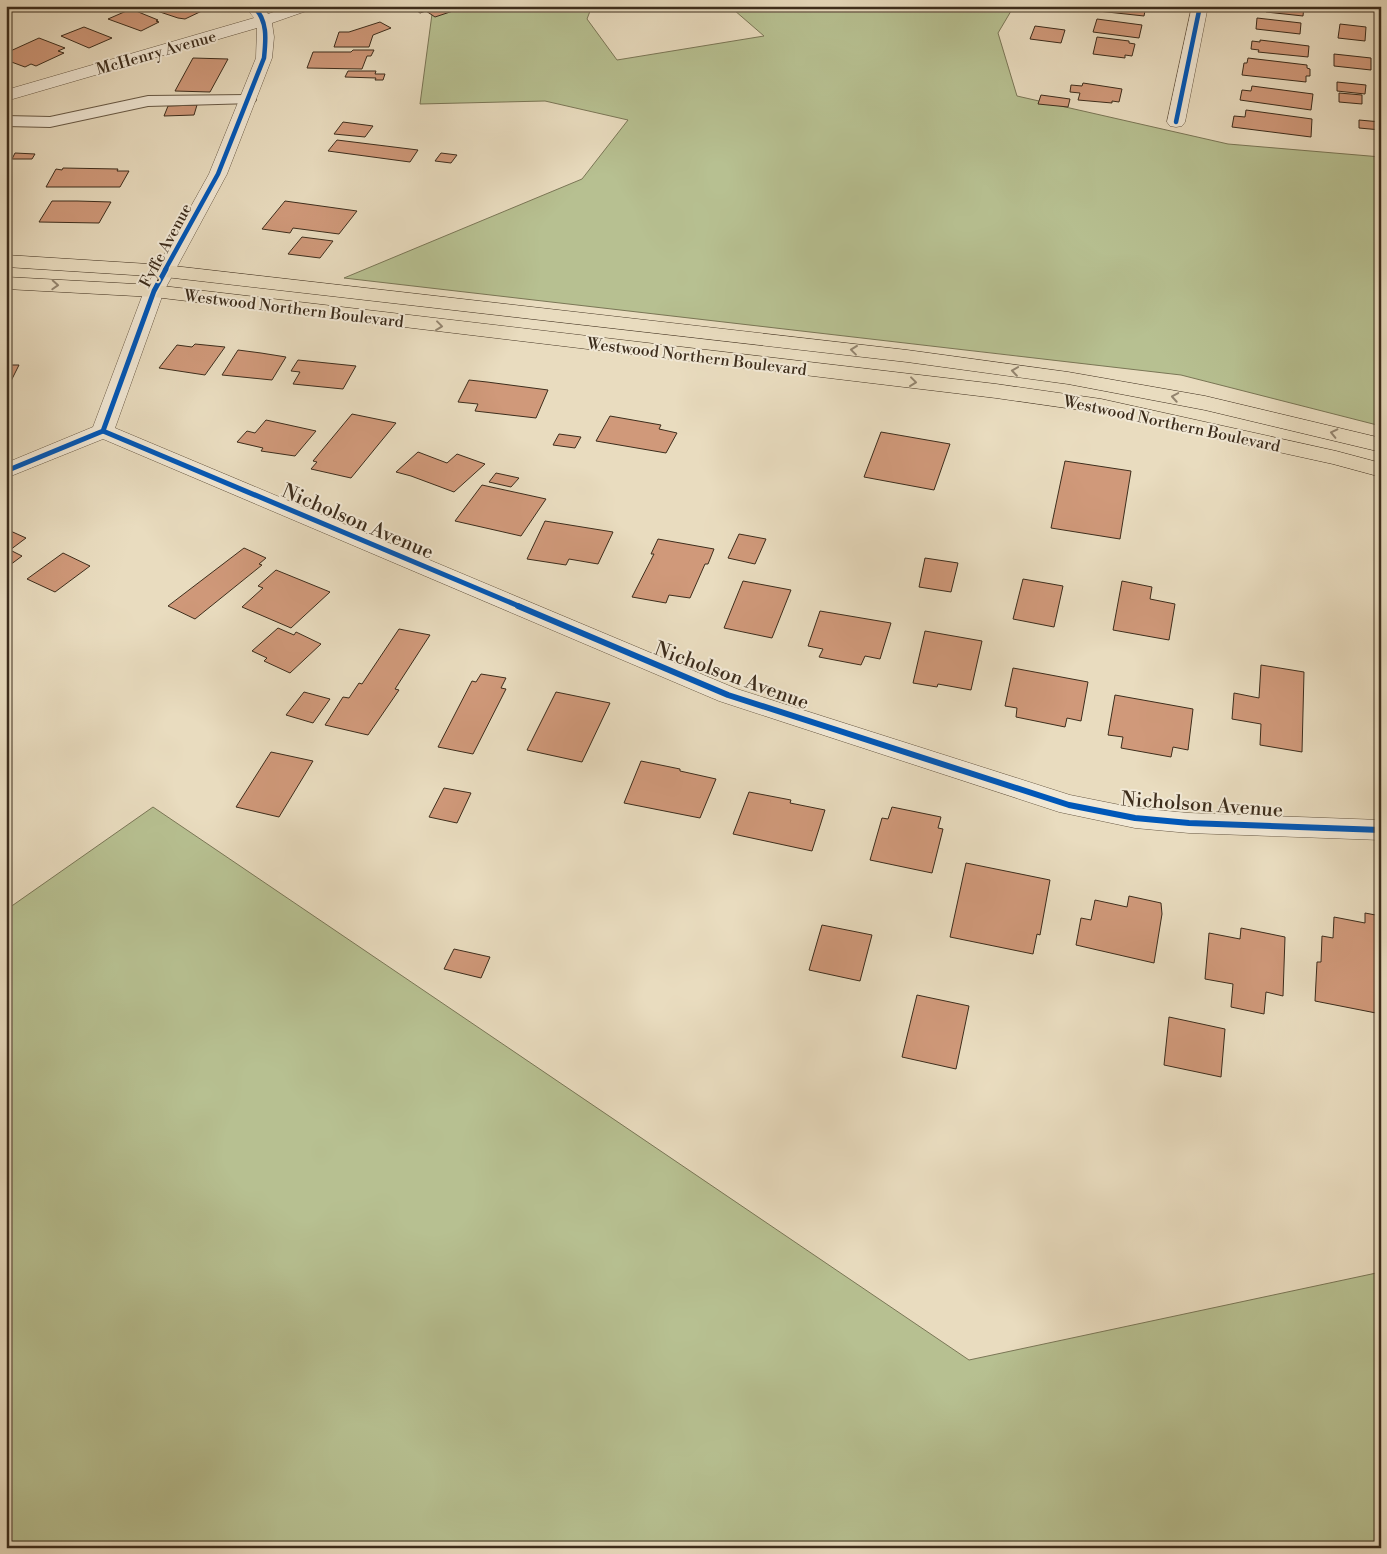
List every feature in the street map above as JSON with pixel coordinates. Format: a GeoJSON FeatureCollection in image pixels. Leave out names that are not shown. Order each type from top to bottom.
{"type":"FeatureCollection","features":[{"type":"Feature","properties":{"kind":"main road","name":"Westwood Northern Boulevard"},"geometry":{"type":"LineString","coordinates":[[6,261],[165,271],[907,356],[1068,378],[1205,403],[1381,445]]}},
{"type":"Feature","properties":{"kind":"main road","name":"Westwood Northern Boulevard"},"geometry":{"type":"LineString","coordinates":[[6,283],[122,288],[996,391],[1100,406],[1336,458],[1381,470]]}},
{"type":"Feature","properties":{"kind":"street","name":"McHenry Avenue"},"geometry":{"type":"LineString","coordinates":[[14,94],[258,14],[306,6]]}},
{"type":"Feature","properties":{"kind":"street"},"geometry":{"type":"LineString","coordinates":[[1176,122],[1200,6]]}},
{"type":"Feature","properties":{"kind":"street","name":"Fyffe Avenue"},"geometry":{"type":"LineString","coordinates":[[103,431],[154,292],[218,174],[264,58],[267,39],[258,14]]}},
{"type":"Feature","properties":{"kind":"street"},"geometry":{"type":"LineString","coordinates":[[6,83],[14,94]]}},
{"type":"Feature","properties":{"kind":"street"},"geometry":{"type":"LineString","coordinates":[[6,471],[103,431]]}},
{"type":"Feature","properties":{"kind":"street","name":"Nicholson Avenue"},"geometry":{"type":"LineString","coordinates":[[103,431],[728,695],[1069,805],[1135,818],[1189,823],[1381,830]]}},
{"type":"Feature","properties":{"kind":"lane"},"geometry":{"type":"LineString","coordinates":[[6,121],[50,122],[148,101],[248,100]]}},
{"type":"Feature","properties":{"kind":"green space"},"geometry":{"type":"Polygon","coordinates":[[[488,6],[592,6],[587,19],[617,60],[764,36],[734,10],[737,6],[1014,6],[998,33],[1017,96],[1228,144],[1381,157],[1381,426],[1181,375],[344,278],[582,179],[628,120],[545,101],[420,104],[432,14],[488,6]]]}},
{"type":"Feature","properties":{"kind":"green space"},"geometry":{"type":"Polygon","coordinates":[[[153,807],[969,1360],[1381,1272],[1381,1548],[6,1548],[6,910],[153,807]]]}},
{"type":"Feature","properties":{"kind":"building"},"geometry":{"type":"Polygon","coordinates":[[[167,6],[201,6],[203,7],[200,8],[204,10],[185,19],[157,11],[167,6]]]}},
{"type":"Feature","properties":{"kind":"building"},"geometry":{"type":"Polygon","coordinates":[[[410,6],[450,6],[456,10],[435,17],[426,11],[420,13],[410,6]]]}},
{"type":"Feature","properties":{"kind":"building"},"geometry":{"type":"Polygon","coordinates":[[[1094,6],[1146,6],[1144,16],[1098,11],[1093,9],[1094,6]]]}},
{"type":"Feature","properties":{"kind":"building"},"geometry":{"type":"Polygon","coordinates":[[[1259,6],[1304,6],[1303,16],[1266,12],[1266,10],[1259,10],[1259,6]]]}},
{"type":"Feature","properties":{"kind":"building"},"geometry":{"type":"Polygon","coordinates":[[[131,9],[159,22],[141,31],[108,19],[131,9]]]}},
{"type":"Feature","properties":{"kind":"building"},"geometry":{"type":"Polygon","coordinates":[[[1257,18],[1301,23],[1300,34],[1256,29],[1257,18]]]}},
{"type":"Feature","properties":{"kind":"building"},"geometry":{"type":"Polygon","coordinates":[[[1097,19],[1142,25],[1139,38],[1093,32],[1097,19]]]}},
{"type":"Feature","properties":{"kind":"building"},"geometry":{"type":"Polygon","coordinates":[[[380,22],[391,28],[373,35],[369,47],[334,47],[339,32],[349,32],[380,22]]]}},
{"type":"Feature","properties":{"kind":"building"},"geometry":{"type":"Polygon","coordinates":[[[1340,24],[1366,27],[1365,41],[1338,38],[1340,24]]]}},
{"type":"Feature","properties":{"kind":"building"},"geometry":{"type":"Polygon","coordinates":[[[1035,26],[1065,30],[1061,43],[1030,39],[1035,26]]]}},
{"type":"Feature","properties":{"kind":"building"},"geometry":{"type":"Polygon","coordinates":[[[84,27],[112,38],[89,48],[61,36],[84,27]]]}},
{"type":"Feature","properties":{"kind":"building"},"geometry":{"type":"Polygon","coordinates":[[[1097,37],[1129,41],[1129,43],[1135,44],[1132,56],[1125,55],[1125,58],[1093,54],[1097,37]]]}},
{"type":"Feature","properties":{"kind":"building"},"geometry":{"type":"Polygon","coordinates":[[[39,38],[65,48],[58,51],[64,53],[36,66],[31,64],[25,67],[6,60],[6,53],[39,38]]]}},
{"type":"Feature","properties":{"kind":"building"},"geometry":{"type":"Polygon","coordinates":[[[1260,40],[1309,46],[1308,57],[1258,52],[1259,50],[1251,49],[1252,41],[1260,42],[1260,40]]]}},
{"type":"Feature","properties":{"kind":"building"},"geometry":{"type":"Polygon","coordinates":[[[353,50],[374,50],[371,56],[367,56],[362,69],[307,68],[313,52],[351,52],[353,50]]]}},
{"type":"Feature","properties":{"kind":"building"},"geometry":{"type":"Polygon","coordinates":[[[1334,54],[1371,58],[1371,70],[1334,66],[1334,54]]]}},
{"type":"Feature","properties":{"kind":"building"},"geometry":{"type":"Polygon","coordinates":[[[193,58],[228,59],[210,92],[175,91],[193,58]]]}},
{"type":"Feature","properties":{"kind":"building"},"geometry":{"type":"Polygon","coordinates":[[[1248,58],[1307,65],[1307,68],[1310,69],[1310,76],[1306,76],[1306,82],[1242,75],[1244,63],[1247,63],[1248,58]]]}},
{"type":"Feature","properties":{"kind":"building"},"geometry":{"type":"Polygon","coordinates":[[[348,71],[376,71],[375,74],[385,74],[383,80],[375,80],[376,78],[345,77],[348,71]]]}},
{"type":"Feature","properties":{"kind":"building"},"geometry":{"type":"Polygon","coordinates":[[[1337,82],[1366,85],[1365,94],[1337,91],[1337,82]]]}},
{"type":"Feature","properties":{"kind":"building"},"geometry":{"type":"Polygon","coordinates":[[[1083,83],[1122,89],[1119,102],[1078,100],[1080,93],[1070,92],[1071,85],[1082,86],[1083,83]]]}},
{"type":"Feature","properties":{"kind":"building"},"geometry":{"type":"Polygon","coordinates":[[[1252,86],[1313,94],[1311,110],[1240,100],[1242,90],[1251,91],[1252,86]]]}},
{"type":"Feature","properties":{"kind":"building"},"geometry":{"type":"Polygon","coordinates":[[[1339,93],[1362,95],[1362,104],[1339,102],[1339,93]]]}},
{"type":"Feature","properties":{"kind":"building"},"geometry":{"type":"Polygon","coordinates":[[[1041,95],[1070,99],[1068,107],[1038,104],[1041,95]]]}},
{"type":"Feature","properties":{"kind":"building"},"geometry":{"type":"Polygon","coordinates":[[[197,105],[194,115],[164,116],[168,106],[197,105]]]}},
{"type":"Feature","properties":{"kind":"building"},"geometry":{"type":"Polygon","coordinates":[[[1246,110],[1312,119],[1311,137],[1232,127],[1234,116],[1245,117],[1246,110]]]}},
{"type":"Feature","properties":{"kind":"building"},"geometry":{"type":"Polygon","coordinates":[[[1359,120],[1381,122],[1381,130],[1359,128],[1359,120]]]}},
{"type":"Feature","properties":{"kind":"building"},"geometry":{"type":"Polygon","coordinates":[[[343,122],[373,126],[365,137],[334,134],[343,122]]]}},
{"type":"Feature","properties":{"kind":"building"},"geometry":{"type":"Polygon","coordinates":[[[337,140],[418,150],[410,162],[328,151],[337,140]]]}},
{"type":"Feature","properties":{"kind":"building"},"geometry":{"type":"Polygon","coordinates":[[[15,153],[35,154],[32,159],[12,159],[15,153]]]}},
{"type":"Feature","properties":{"kind":"building"},"geometry":{"type":"Polygon","coordinates":[[[441,153],[457,155],[451,163],[435,161],[441,153]]]}},
{"type":"Feature","properties":{"kind":"building"},"geometry":{"type":"Polygon","coordinates":[[[63,168],[129,171],[120,187],[46,187],[56,169],[62,170],[63,168]]]}},
{"type":"Feature","properties":{"kind":"building"},"geometry":{"type":"Polygon","coordinates":[[[52,201],[111,202],[99,223],[39,222],[52,201]]]}},
{"type":"Feature","properties":{"kind":"building"},"geometry":{"type":"Polygon","coordinates":[[[285,201],[357,211],[339,234],[293,228],[290,233],[262,229],[285,201]]]}},
{"type":"Feature","properties":{"kind":"building"},"geometry":{"type":"Polygon","coordinates":[[[302,237],[333,241],[320,258],[288,254],[302,237]]]}},
{"type":"Feature","properties":{"kind":"building"},"geometry":{"type":"Polygon","coordinates":[[[195,344],[225,347],[205,375],[159,368],[177,345],[192,347],[195,344]]]}},
{"type":"Feature","properties":{"kind":"building"},"geometry":{"type":"Polygon","coordinates":[[[238,350],[286,357],[272,380],[222,375],[238,350]]]}},
{"type":"Feature","properties":{"kind":"building"},"geometry":{"type":"Polygon","coordinates":[[[298,360],[356,366],[343,389],[293,384],[300,372],[291,371],[298,360]]]}},
{"type":"Feature","properties":{"kind":"building"},"geometry":{"type":"Polygon","coordinates":[[[6,365],[19,365],[8,387],[6,387],[6,365]]]}},
{"type":"Feature","properties":{"kind":"building"},"geometry":{"type":"Polygon","coordinates":[[[469,380],[548,390],[536,418],[475,411],[478,404],[458,402],[469,380]]]}},
{"type":"Feature","properties":{"kind":"building"},"geometry":{"type":"Polygon","coordinates":[[[352,414],[396,423],[351,478],[311,469],[317,462],[313,461],[352,414]]]}},
{"type":"Feature","properties":{"kind":"building"},"geometry":{"type":"Polygon","coordinates":[[[610,416],[661,425],[659,429],[677,433],[666,453],[596,441],[610,416]]]}},
{"type":"Feature","properties":{"kind":"building"},"geometry":{"type":"Polygon","coordinates":[[[266,420],[316,431],[295,456],[261,451],[263,448],[237,442],[247,431],[255,433],[266,420]]]}},
{"type":"Feature","properties":{"kind":"building"},"geometry":{"type":"Polygon","coordinates":[[[881,432],[950,444],[934,490],[864,477],[881,432]]]}},
{"type":"Feature","properties":{"kind":"building"},"geometry":{"type":"Polygon","coordinates":[[[559,434],[581,437],[575,448],[553,445],[559,434]]]}},
{"type":"Feature","properties":{"kind":"building"},"geometry":{"type":"Polygon","coordinates":[[[418,452],[447,463],[457,454],[485,464],[454,492],[396,472],[418,452]]]}},
{"type":"Feature","properties":{"kind":"building"},"geometry":{"type":"Polygon","coordinates":[[[1065,461],[1131,471],[1120,539],[1051,528],[1065,461]]]}},
{"type":"Feature","properties":{"kind":"building"},"geometry":{"type":"Polygon","coordinates":[[[496,473],[519,478],[511,487],[489,482],[496,473]]]}},
{"type":"Feature","properties":{"kind":"building"},"geometry":{"type":"Polygon","coordinates":[[[482,485],[546,499],[521,536],[455,521],[482,485]]]}},
{"type":"Feature","properties":{"kind":"building"},"geometry":{"type":"Polygon","coordinates":[[[545,521],[613,532],[598,564],[569,559],[566,565],[527,559],[545,521]]]}},
{"type":"Feature","properties":{"kind":"building"},"geometry":{"type":"Polygon","coordinates":[[[6,529],[26,538],[10,550],[22,556],[6,568],[6,529]]]}},
{"type":"Feature","properties":{"kind":"building"},"geometry":{"type":"Polygon","coordinates":[[[739,534],[766,539],[755,564],[728,558],[739,534]]]}},
{"type":"Feature","properties":{"kind":"building"},"geometry":{"type":"Polygon","coordinates":[[[658,539],[714,549],[690,598],[669,595],[666,603],[632,597],[654,554],[651,554],[658,539]]]}},
{"type":"Feature","properties":{"kind":"building"},"geometry":{"type":"Polygon","coordinates":[[[244,548],[266,558],[259,564],[262,565],[195,619],[168,606],[244,548]]]}},
{"type":"Feature","properties":{"kind":"building"},"geometry":{"type":"Polygon","coordinates":[[[63,553],[90,566],[55,592],[27,579],[63,553]]]}},
{"type":"Feature","properties":{"kind":"building"},"geometry":{"type":"Polygon","coordinates":[[[925,558],[958,563],[951,592],[919,587],[925,558]]]}},
{"type":"Feature","properties":{"kind":"building"},"geometry":{"type":"Polygon","coordinates":[[[276,570],[330,592],[291,628],[242,607],[263,588],[258,586],[276,570]]]}},
{"type":"Feature","properties":{"kind":"building"},"geometry":{"type":"Polygon","coordinates":[[[1023,579],[1063,586],[1054,627],[1013,619],[1023,579]]]}},
{"type":"Feature","properties":{"kind":"building"},"geometry":{"type":"Polygon","coordinates":[[[743,581],[791,590],[772,638],[724,628],[743,581]]]}},
{"type":"Feature","properties":{"kind":"building"},"geometry":{"type":"Polygon","coordinates":[[[1122,581],[1152,587],[1150,599],[1175,604],[1169,640],[1113,630],[1122,581]]]}},
{"type":"Feature","properties":{"kind":"building"},"geometry":{"type":"Polygon","coordinates":[[[820,611],[891,623],[880,659],[865,656],[861,665],[819,657],[823,649],[808,646],[820,611]]]}},
{"type":"Feature","properties":{"kind":"building"},"geometry":{"type":"Polygon","coordinates":[[[278,628],[294,635],[296,632],[321,644],[290,673],[264,661],[267,658],[252,651],[278,628]]]}},
{"type":"Feature","properties":{"kind":"building"},"geometry":{"type":"Polygon","coordinates":[[[399,629],[430,635],[395,689],[399,690],[368,735],[325,725],[343,697],[349,698],[359,683],[362,684],[399,629]]]}},
{"type":"Feature","properties":{"kind":"building"},"geometry":{"type":"Polygon","coordinates":[[[925,631],[982,641],[971,690],[938,684],[937,687],[913,683],[925,631]]]}},
{"type":"Feature","properties":{"kind":"building"},"geometry":{"type":"Polygon","coordinates":[[[1261,665],[1304,672],[1302,752],[1260,745],[1261,724],[1232,719],[1234,693],[1259,698],[1261,665]]]}},
{"type":"Feature","properties":{"kind":"building"},"geometry":{"type":"Polygon","coordinates":[[[1013,668],[1088,682],[1081,721],[1067,718],[1065,727],[1016,717],[1017,708],[1005,706],[1013,668]]]}},
{"type":"Feature","properties":{"kind":"building"},"geometry":{"type":"Polygon","coordinates":[[[481,674],[506,678],[501,688],[506,689],[473,754],[438,747],[472,681],[476,682],[481,674]]]}},
{"type":"Feature","properties":{"kind":"building"},"geometry":{"type":"Polygon","coordinates":[[[304,692],[330,699],[313,723],[286,715],[304,692]]]}},
{"type":"Feature","properties":{"kind":"building"},"geometry":{"type":"Polygon","coordinates":[[[556,692],[610,703],[582,762],[527,750],[556,692]]]}},
{"type":"Feature","properties":{"kind":"building"},"geometry":{"type":"Polygon","coordinates":[[[1115,695],[1193,709],[1188,750],[1173,747],[1171,757],[1121,748],[1123,737],[1108,735],[1115,695]]]}},
{"type":"Feature","properties":{"kind":"building"},"geometry":{"type":"Polygon","coordinates":[[[271,752],[313,761],[279,817],[236,807],[271,752]]]}},
{"type":"Feature","properties":{"kind":"building"},"geometry":{"type":"Polygon","coordinates":[[[641,761],[716,779],[700,818],[624,803],[641,761]]]}},
{"type":"Feature","properties":{"kind":"building"},"geometry":{"type":"Polygon","coordinates":[[[444,788],[471,793],[457,823],[429,817],[444,788]]]}},
{"type":"Feature","properties":{"kind":"building"},"geometry":{"type":"Polygon","coordinates":[[[749,792],[791,800],[790,803],[825,810],[812,851],[733,834],[749,792]]]}},
{"type":"Feature","properties":{"kind":"building"},"geometry":{"type":"Polygon","coordinates":[[[892,807],[941,817],[938,828],[943,829],[932,873],[870,860],[882,818],[888,819],[892,807]]]}},
{"type":"Feature","properties":{"kind":"building"},"geometry":{"type":"Polygon","coordinates":[[[966,863],[1050,880],[1040,935],[1037,934],[1033,954],[950,937],[966,863]]]}},
{"type":"Feature","properties":{"kind":"building"},"geometry":{"type":"Polygon","coordinates":[[[1129,896],[1161,903],[1162,914],[1154,963],[1076,945],[1081,918],[1091,920],[1095,900],[1127,907],[1129,896]]]}},
{"type":"Feature","properties":{"kind":"building"},"geometry":{"type":"Polygon","coordinates":[[[1365,913],[1381,916],[1381,1014],[1315,1001],[1317,962],[1321,962],[1322,936],[1333,938],[1334,917],[1365,923],[1365,913]]]}},
{"type":"Feature","properties":{"kind":"building"},"geometry":{"type":"Polygon","coordinates":[[[822,925],[872,935],[860,981],[809,970],[822,925]]]}},
{"type":"Feature","properties":{"kind":"building"},"geometry":{"type":"Polygon","coordinates":[[[1241,928],[1285,937],[1283,996],[1266,992],[1264,1014],[1231,1007],[1233,984],[1205,979],[1209,933],[1240,939],[1241,928]]]}},
{"type":"Feature","properties":{"kind":"building"},"geometry":{"type":"Polygon","coordinates":[[[454,949],[490,957],[481,978],[444,969],[454,949]]]}},
{"type":"Feature","properties":{"kind":"building"},"geometry":{"type":"Polygon","coordinates":[[[917,995],[969,1006],[956,1069],[902,1057],[917,995]]]}},
{"type":"Feature","properties":{"kind":"building"},"geometry":{"type":"Polygon","coordinates":[[[1169,1017],[1225,1029],[1221,1077],[1164,1065],[1169,1017]]]}},
{"type":"Feature","properties":{"kind":"cycle path"},"geometry":{"type":"LineString","coordinates":[[6,471],[103,431],[154,291],[218,174],[264,58],[266,37],[264,23],[262,17],[253,6]]}},
{"type":"Feature","properties":{"kind":"cycle path"},"geometry":{"type":"LineString","coordinates":[[1176,122],[1200,6]]}},
{"type":"Feature","properties":{"kind":"cycle path"},"geometry":{"type":"LineString","coordinates":[[103,431],[728,695],[1069,805],[1135,818],[1189,823],[1381,830]]}}]}
